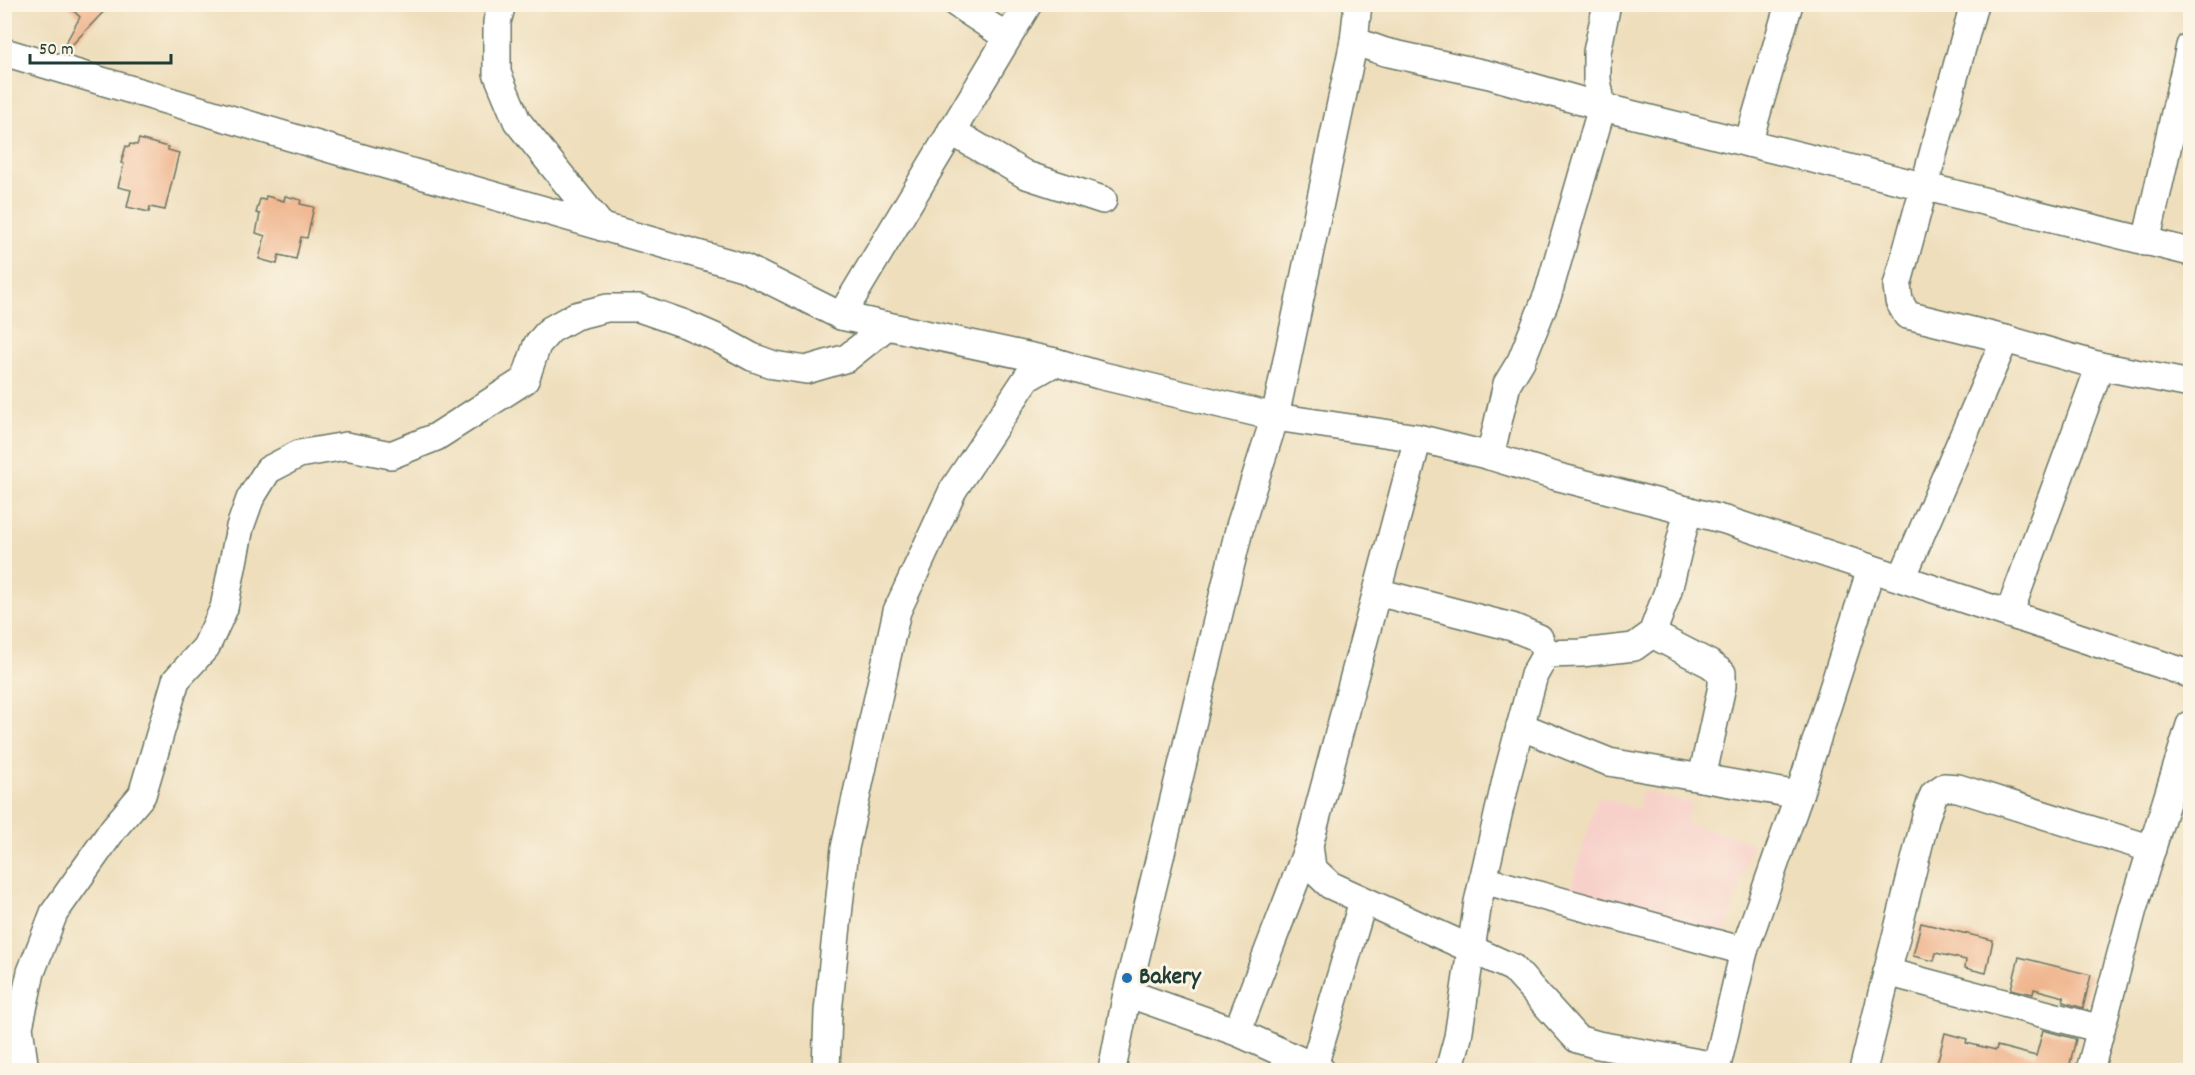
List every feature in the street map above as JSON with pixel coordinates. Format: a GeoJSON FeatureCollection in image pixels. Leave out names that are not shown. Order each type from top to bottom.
{"type":"FeatureCollection","features":[{"type":"Feature","properties":{"kind":"street"},"geometry":{"type":"LineString","coordinates":[[502,4],[496,22],[496,74],[517,121],[602,226]]}},
{"type":"Feature","properties":{"kind":"street"},"geometry":{"type":"LineString","coordinates":[[957,4],[1007,37]]}},
{"type":"Feature","properties":{"kind":"street"},"geometry":{"type":"LineString","coordinates":[[841,316],[1028,4]]}},
{"type":"Feature","properties":{"kind":"street"},"geometry":{"type":"LineString","coordinates":[[1112,1071],[1127,993],[1240,526],[1275,417],[1354,41],[1358,4]]}},
{"type":"Feature","properties":{"kind":"street"},"geometry":{"type":"LineString","coordinates":[[1490,456],[1507,384],[1521,362],[1548,294],[1602,107],[1597,80],[1598,52],[1607,4]]}},
{"type":"Feature","properties":{"kind":"street"},"geometry":{"type":"LineString","coordinates":[[1748,143],[1789,4]]}},
{"type":"Feature","properties":{"kind":"street"},"geometry":{"type":"LineString","coordinates":[[1974,4],[1897,286],[1899,301],[1907,315],[2005,339],[2100,366],[2190,384]]}},
{"type":"Feature","properties":{"kind":"street"},"geometry":{"type":"LineString","coordinates":[[1354,41],[1385,52],[1490,75],[1602,107],[2190,252]]}},
{"type":"Feature","properties":{"kind":"street"},"geometry":{"type":"LineString","coordinates":[[4,52],[348,154],[743,267],[841,316],[1055,362],[1099,375],[1275,417],[1418,438],[1490,456],[1725,520],[2190,674]]}},
{"type":"Feature","properties":{"kind":"street"},"geometry":{"type":"LineString","coordinates":[[2146,242],[2189,58]]}},
{"type":"Feature","properties":{"kind":"street"},"geometry":{"type":"LineString","coordinates":[[951,131],[1026,175],[1103,200]]}},
{"type":"Feature","properties":{"kind":"street"},"geometry":{"type":"LineString","coordinates":[[25,1071],[19,1027],[31,972],[54,913],[114,828],[142,795],[176,680],[206,647],[225,608],[240,527],[250,499],[268,470],[299,454],[346,446],[391,455],[436,437],[525,380],[537,345],[550,330],[575,316],[607,308],[639,308],[685,324],[752,357],[774,365],[806,370],[847,358],[887,326]]}},
{"type":"Feature","properties":{"kind":"street"},"geometry":{"type":"LineString","coordinates":[[1902,578],[2005,339]]}},
{"type":"Feature","properties":{"kind":"street"},"geometry":{"type":"LineString","coordinates":[[826,1071],[828,1012],[845,848],[897,611],[953,490],[1026,378],[1055,362]]}},
{"type":"Feature","properties":{"kind":"street"},"geometry":{"type":"LineString","coordinates":[[2009,614],[2100,366]]}},
{"type":"Feature","properties":{"kind":"street"},"geometry":{"type":"LineString","coordinates":[[1237,1032],[1309,845],[1418,438]]}},
{"type":"Feature","properties":{"kind":"street"},"geometry":{"type":"LineString","coordinates":[[1546,654],[1634,647],[1652,634],[1668,591],[1688,510]]}},
{"type":"Feature","properties":{"kind":"street"},"geometry":{"type":"LineString","coordinates":[[1309,845],[1312,868],[1330,885],[1513,968],[1577,1039],[1598,1046],[1716,1068],[1744,951],[1799,795],[1871,569]]}},
{"type":"Feature","properties":{"kind":"street"},"geometry":{"type":"LineString","coordinates":[[1377,592],[1512,627],[1539,639],[1546,654]]}},
{"type":"Feature","properties":{"kind":"street"},"geometry":{"type":"LineString","coordinates":[[1652,634],[1710,664],[1722,673],[1722,686],[1702,778]]}},
{"type":"Feature","properties":{"kind":"street"},"geometry":{"type":"LineString","coordinates":[[1449,1071],[1458,1037],[1483,880],[1534,675],[1546,654]]}},
{"type":"Feature","properties":{"kind":"street"},"geometry":{"type":"LineString","coordinates":[[1520,726],[1609,762],[1799,795]]}},
{"type":"Feature","properties":{"kind":"street"},"geometry":{"type":"LineString","coordinates":[[2090,1071],[2152,849],[2190,726]]}},
{"type":"Feature","properties":{"kind":"street"},"geometry":{"type":"LineString","coordinates":[[1863,1071],[1926,816],[1934,794],[1944,787],[1958,788],[2152,849]]}},
{"type":"Feature","properties":{"kind":"street"},"geometry":{"type":"LineString","coordinates":[[1483,880],[1744,951]]}},
{"type":"Feature","properties":{"kind":"street"},"geometry":{"type":"LineString","coordinates":[[1127,993],[1237,1032],[1317,1068],[1363,901]]}},
{"type":"Feature","properties":{"kind":"street"},"geometry":{"type":"LineString","coordinates":[[1887,972],[2101,1029]]}},
{"type":"Feature","properties":{"kind":"shaded area"},"geometry":{"type":"Polygon","coordinates":[[[1643,791],[1691,804],[1686,823],[1752,843],[1723,941],[1568,896],[1598,797],[1638,809],[1643,791]]]}},
{"type":"Feature","properties":{"kind":"building"},"geometry":{"type":"Polygon","coordinates":[[[66,4],[111,4],[67,50],[63,48],[80,17],[66,4]]]}},
{"type":"Feature","properties":{"kind":"building"},"geometry":{"type":"Polygon","coordinates":[[[139,139],[168,147],[168,150],[179,153],[165,210],[150,207],[149,212],[127,207],[131,190],[118,187],[126,146],[137,145],[139,139]]]}},
{"type":"Feature","properties":{"kind":"building"},"geometry":{"type":"Polygon","coordinates":[[[266,196],[284,201],[285,196],[301,200],[300,204],[314,207],[307,238],[301,237],[296,259],[279,255],[277,264],[259,259],[265,236],[256,233],[260,214],[256,213],[260,199],[265,200],[266,196]]]}},
{"type":"Feature","properties":{"kind":"building"},"geometry":{"type":"Polygon","coordinates":[[[1921,923],[1993,940],[1986,973],[1965,968],[1966,960],[1936,953],[1934,961],[1913,956],[1921,923]]]}},
{"type":"Feature","properties":{"kind":"building"},"geometry":{"type":"Polygon","coordinates":[[[2019,957],[2091,975],[2083,1008],[2063,1002],[2064,997],[2034,989],[2033,994],[2011,989],[2019,957]]]}},
{"type":"Feature","properties":{"kind":"building"},"geometry":{"type":"Polygon","coordinates":[[[2043,1030],[2076,1039],[2070,1064],[2073,1065],[2073,1071],[1935,1071],[1945,1033],[1967,1039],[1966,1043],[1996,1050],[1997,1046],[2036,1056],[2043,1030]]]}},
{"type":"Feature","properties":{"kind":"place","name":"Bakery"},"geometry":{"type":"Point","coordinates":[1127,978]}}]}
